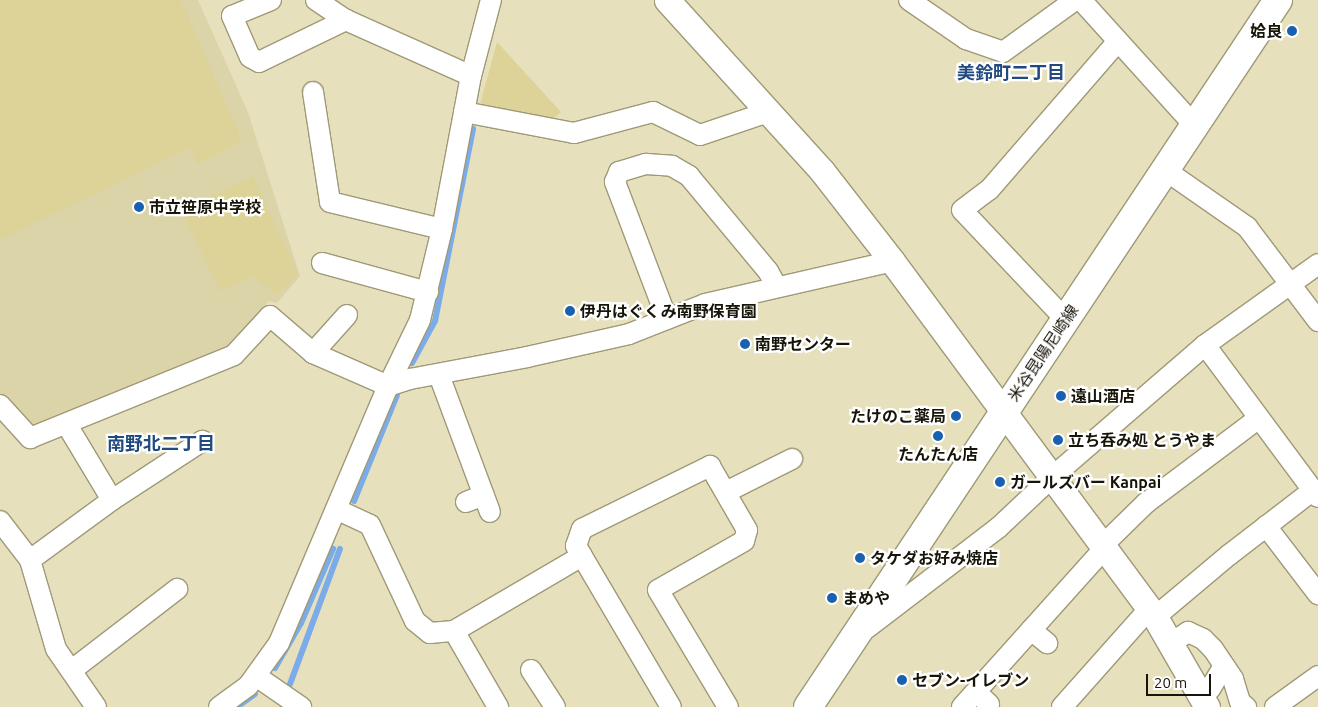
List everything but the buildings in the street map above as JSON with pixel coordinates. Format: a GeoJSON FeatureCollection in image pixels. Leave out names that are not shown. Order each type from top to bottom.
{"type":"FeatureCollection","features":[{"type":"Feature","properties":{"kind":"main road","name":"米谷昆陽尼崎線"},"geometry":{"type":"LineString","coordinates":[[808,707],[1278,0]]}},
{"type":"Feature","properties":{"kind":"street"},"geometry":{"type":"LineString","coordinates":[[271,0],[232,16],[250,57],[259,62],[346,20]]}},
{"type":"Feature","properties":{"kind":"street"},"geometry":{"type":"LineString","coordinates":[[316,0],[346,20],[471,76]]}},
{"type":"Feature","properties":{"kind":"street"},"geometry":{"type":"LineString","coordinates":[[219,707],[237,696],[256,676],[279,643],[338,510],[388,386],[420,320],[442,229],[471,76],[490,0]]}},
{"type":"Feature","properties":{"kind":"street"},"geometry":{"type":"LineString","coordinates":[[667,0],[822,171],[892,261],[1005,411],[1050,478],[1152,613],[1204,701]]}},
{"type":"Feature","properties":{"kind":"street"},"geometry":{"type":"LineString","coordinates":[[909,0],[966,39],[1003,52],[1075,0]]}},
{"type":"Feature","properties":{"kind":"street"},"geometry":{"type":"LineString","coordinates":[[1081,0],[1194,126]]}},
{"type":"Feature","properties":{"kind":"street"},"geometry":{"type":"LineString","coordinates":[[1066,320],[962,210],[989,190],[1118,41]]}},
{"type":"Feature","properties":{"kind":"street"},"geometry":{"type":"LineString","coordinates":[[312,92],[330,202],[442,229]]}},
{"type":"Feature","properties":{"kind":"street"},"geometry":{"type":"LineString","coordinates":[[464,112],[574,133],[653,112],[700,135],[768,112]]}},
{"type":"Feature","properties":{"kind":"street"},"geometry":{"type":"LineString","coordinates":[[667,319],[615,182],[619,172],[646,164],[672,166],[689,176],[768,271],[777,287]]}},
{"type":"Feature","properties":{"kind":"street"},"geometry":{"type":"LineString","coordinates":[[1165,170],[1247,227],[1318,321]]}},
{"type":"Feature","properties":{"kind":"street"},"geometry":{"type":"LineString","coordinates":[[0,405],[30,438],[67,425],[234,355],[270,316],[312,353],[388,386],[410,379],[629,334],[705,304],[892,261]]}},
{"type":"Feature","properties":{"kind":"street"},"geometry":{"type":"LineString","coordinates":[[322,263],[428,292]]}},
{"type":"Feature","properties":{"kind":"street"},"geometry":{"type":"LineString","coordinates":[[856,636],[998,528],[1050,478],[1205,345],[1290,282],[1318,264]]}},
{"type":"Feature","properties":{"kind":"street"},"geometry":{"type":"LineString","coordinates":[[312,353],[347,315]]}},
{"type":"Feature","properties":{"kind":"street"},"geometry":{"type":"LineString","coordinates":[[1062,707],[1152,613],[1266,526],[1315,494],[1205,345]]}},
{"type":"Feature","properties":{"kind":"street"},"geometry":{"type":"LineString","coordinates":[[439,374],[480,503]]}},
{"type":"Feature","properties":{"kind":"street"},"geometry":{"type":"LineString","coordinates":[[962,707],[982,698],[1032,630],[1103,548],[1146,503],[1259,418]]}},
{"type":"Feature","properties":{"kind":"street"},"geometry":{"type":"LineString","coordinates":[[67,425],[112,500]]}},
{"type":"Feature","properties":{"kind":"street"},"geometry":{"type":"LineString","coordinates":[[30,560],[189,443]]}},
{"type":"Feature","properties":{"kind":"street"},"geometry":{"type":"LineString","coordinates":[[726,492],[792,459]]}},
{"type":"Feature","properties":{"kind":"street"},"geometry":{"type":"LineString","coordinates":[[671,707],[576,546],[582,529],[710,466],[748,530],[744,541],[658,590],[728,707]]}},
{"type":"Feature","properties":{"kind":"street"},"geometry":{"type":"LineString","coordinates":[[338,510],[370,525],[415,621],[430,633],[454,631],[582,556]]}},
{"type":"Feature","properties":{"kind":"street"},"geometry":{"type":"LineString","coordinates":[[0,521],[30,560],[56,649],[96,707]]}},
{"type":"Feature","properties":{"kind":"street"},"geometry":{"type":"LineString","coordinates":[[1266,526],[1318,594]]}},
{"type":"Feature","properties":{"kind":"street"},"geometry":{"type":"LineString","coordinates":[[72,670],[177,589]]}},
{"type":"Feature","properties":{"kind":"street"},"geometry":{"type":"LineString","coordinates":[[1032,630],[1047,643]]}},
{"type":"Feature","properties":{"kind":"street"},"geometry":{"type":"LineString","coordinates":[[454,631],[498,707]]}},
{"type":"Feature","properties":{"kind":"street"},"geometry":{"type":"LineString","coordinates":[[1170,644],[1188,632],[1213,649],[1238,690],[1240,702],[1246,707]]}},
{"type":"Feature","properties":{"kind":"street"},"geometry":{"type":"LineString","coordinates":[[1204,701],[1224,666]]}},
{"type":"Feature","properties":{"kind":"street"},"geometry":{"type":"LineString","coordinates":[[531,670],[555,707]]}},
{"type":"Feature","properties":{"kind":"street"},"geometry":{"type":"LineString","coordinates":[[256,676],[301,707]]}},
{"type":"Feature","properties":{"kind":"street"},"geometry":{"type":"LineString","coordinates":[[1275,707],[1318,676]]}},
{"type":"Feature","properties":{"kind":"shaded area","name":"市立笹原中学校"},"geometry":{"type":"Polygon","coordinates":[[[0,0],[198,0],[248,112],[300,276],[277,303],[269,301],[254,317],[256,324],[231,350],[33,434],[0,395],[0,0]]]}},
{"type":"Feature","properties":{"kind":"shaded area"},"geometry":{"type":"Polygon","coordinates":[[[0,0],[181,0],[242,141],[198,164],[189,148],[0,240],[0,0]]]}},
{"type":"Feature","properties":{"kind":"shaded area"},"geometry":{"type":"Polygon","coordinates":[[[497,42],[561,112],[550,122],[479,108],[497,42]]]}},
{"type":"Feature","properties":{"kind":"shaded area"},"geometry":{"type":"Polygon","coordinates":[[[253,176],[298,274],[277,295],[252,276],[220,291],[181,210],[253,176]]]}},
{"type":"Feature","properties":{"kind":"waterway"},"geometry":{"type":"LineString","coordinates":[[412,363],[435,321],[473,129]]}},
{"type":"Feature","properties":{"kind":"waterway"},"geometry":{"type":"LineString","coordinates":[[354,501],[397,395]]}},
{"type":"Feature","properties":{"kind":"waterway"},"geometry":{"type":"LineString","coordinates":[[275,668],[301,623],[333,549]]}},
{"type":"Feature","properties":{"kind":"waterway"},"geometry":{"type":"LineString","coordinates":[[290,684],[340,549]]}},
{"type":"Feature","properties":{"kind":"waterway"},"geometry":{"type":"LineString","coordinates":[[237,707],[255,694]]}},
{"type":"Feature","properties":{"kind":"place","name":"姶良"},"geometry":{"type":"Point","coordinates":[1292,31]}},
{"type":"Feature","properties":{"kind":"place","name":"市立笹原中学校"},"geometry":{"type":"Point","coordinates":[139,207]}},
{"type":"Feature","properties":{"kind":"place","name":"伊丹はぐくみ南野保育園"},"geometry":{"type":"Point","coordinates":[570,311]}},
{"type":"Feature","properties":{"kind":"place","name":"南野センター"},"geometry":{"type":"Point","coordinates":[745,344]}},
{"type":"Feature","properties":{"kind":"place","name":"遠山酒店"},"geometry":{"type":"Point","coordinates":[1061,396]}},
{"type":"Feature","properties":{"kind":"place","name":"たけのこ薬局"},"geometry":{"type":"Point","coordinates":[956,416]}},
{"type":"Feature","properties":{"kind":"place","name":"たんたん店"},"geometry":{"type":"Point","coordinates":[938,436]}},
{"type":"Feature","properties":{"kind":"place","name":"立ち呑み処 とうやま"},"geometry":{"type":"Point","coordinates":[1058,440]}},
{"type":"Feature","properties":{"kind":"place","name":"ガールズバー Kanpai"},"geometry":{"type":"Point","coordinates":[1000,482]}},
{"type":"Feature","properties":{"kind":"place","name":"タケダお好み焼店"},"geometry":{"type":"Point","coordinates":[860,558]}},
{"type":"Feature","properties":{"kind":"place","name":"まめや"},"geometry":{"type":"Point","coordinates":[832,598]}},
{"type":"Feature","properties":{"kind":"place","name":"セブン-イレブン"},"geometry":{"type":"Point","coordinates":[902,680]}},
{"type":"Feature","properties":{"kind":"district","name":"美鈴町二丁目"},"geometry":{"type":"Point","coordinates":[1011,72]}},
{"type":"Feature","properties":{"kind":"district","name":"南野北二丁目"},"geometry":{"type":"Point","coordinates":[161,443]}}]}
